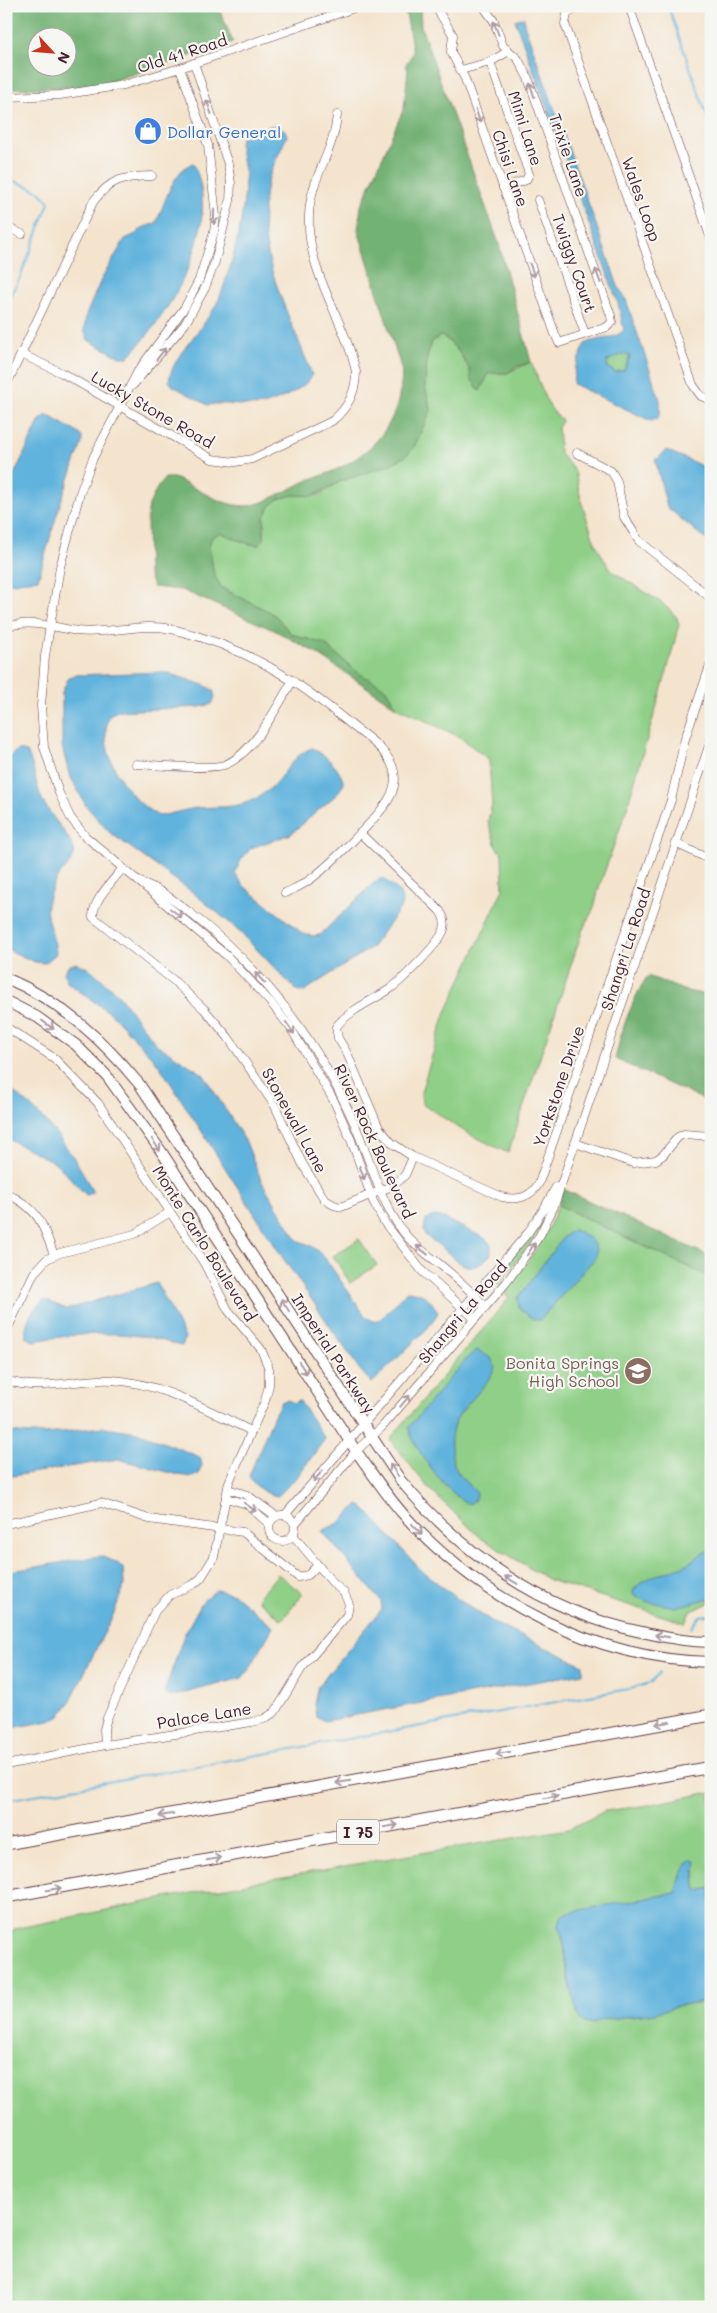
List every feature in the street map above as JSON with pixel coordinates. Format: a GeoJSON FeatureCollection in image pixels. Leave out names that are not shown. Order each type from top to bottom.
{"type":"FeatureCollection","features":[{"type":"Feature","properties":{"kind":"highway"},"geometry":{"type":"LineString","coordinates":[[6,1844],[711,1715]]}},
{"type":"Feature","properties":{"kind":"highway","name":"I 75"},"geometry":{"type":"LineString","coordinates":[[6,1898],[711,1767]]}},
{"type":"Feature","properties":{"kind":"main road","name":"Imperial Parkway"},"geometry":{"type":"LineString","coordinates":[[6,978],[44,997],[82,1023],[112,1051],[140,1085],[402,1481],[422,1506],[467,1549],[499,1572],[560,1606],[593,1620],[662,1637],[711,1642]]}},
{"type":"Feature","properties":{"kind":"main road","name":"Imperial Parkway"},"geometry":{"type":"LineString","coordinates":[[6,1001],[37,1016],[76,1046],[107,1076],[161,1151],[350,1439],[356,1451],[387,1495],[434,1546],[458,1567],[520,1608],[584,1637],[658,1656],[711,1662]]}},
{"type":"Feature","properties":{"kind":"street","name":"Old 41 Road"},"geometry":{"type":"LineString","coordinates":[[6,97],[60,95],[105,90],[180,68],[360,6]]}},
{"type":"Feature","properties":{"kind":"street","name":"Chisi Lane"},"geometry":{"type":"LineString","coordinates":[[435,6],[453,35],[451,52],[461,70],[559,343],[585,334]]}},
{"type":"Feature","properties":{"kind":"street","name":"Trixie Lane"},"geometry":{"type":"LineString","coordinates":[[483,6],[494,21],[507,52],[518,59],[528,78],[608,307],[612,322],[607,327],[585,334]]}},
{"type":"Feature","properties":{"kind":"street","name":"Wales Loop"},"geometry":{"type":"LineString","coordinates":[[580,6],[568,14],[565,24],[693,385],[702,396],[711,400]]}},
{"type":"Feature","properties":{"kind":"street"},"geometry":{"type":"LineString","coordinates":[[629,6],[711,239]]}},
{"type":"Feature","properties":{"kind":"street"},"geometry":{"type":"LineString","coordinates":[[707,6],[711,16]]}},
{"type":"Feature","properties":{"kind":"street"},"geometry":{"type":"LineString","coordinates":[[461,70],[490,62],[507,52]]}},
{"type":"Feature","properties":{"kind":"street","name":"Mimi Lane"},"geometry":{"type":"LineString","coordinates":[[490,62],[529,174],[526,180],[503,188]]}},
{"type":"Feature","properties":{"kind":"street","name":"River Rock Boulevard"},"geometry":{"type":"LineString","coordinates":[[129,390],[185,324],[205,288],[215,262],[230,195],[229,172],[194,63]]}},
{"type":"Feature","properties":{"kind":"street","name":"River Rock Boulevard"},"geometry":{"type":"LineString","coordinates":[[180,68],[208,144],[216,216],[214,232],[199,280],[170,330],[138,371],[95,452],[80,493],[60,567],[50,626],[41,706],[44,747],[50,772],[70,816],[84,836],[227,956],[251,980],[290,1027],[334,1102],[351,1140],[370,1195],[384,1222],[412,1259],[474,1318]]}},
{"type":"Feature","properties":{"kind":"street","name":"Lucky Stone Road"},"geometry":{"type":"LineString","coordinates":[[21,354],[62,373],[212,459],[235,462],[252,459],[328,423],[346,408],[353,394],[356,372],[314,259],[308,218],[315,183],[334,139],[337,114]]}},
{"type":"Feature","properties":{"kind":"street"},"geometry":{"type":"LineString","coordinates":[[212,172],[229,172]]}},
{"type":"Feature","properties":{"kind":"street"},"geometry":{"type":"LineString","coordinates":[[6,386],[89,210],[98,195],[109,185],[122,178],[152,176]]}},
{"type":"Feature","properties":{"kind":"street"},"geometry":{"type":"LineString","coordinates":[[213,194],[230,195]]}},
{"type":"Feature","properties":{"kind":"street","name":"Twiggy Court"},"geometry":{"type":"LineString","coordinates":[[538,200],[585,334]]}},
{"type":"Feature","properties":{"kind":"street"},"geometry":{"type":"LineString","coordinates":[[6,227],[22,234]]}},
{"type":"Feature","properties":{"kind":"street"},"geometry":{"type":"LineString","coordinates":[[577,453],[611,471],[617,481],[624,516],[640,540],[711,598]]}},
{"type":"Feature","properties":{"kind":"street"},"geometry":{"type":"LineString","coordinates":[[6,627],[26,623],[78,631],[171,629],[248,655],[293,680],[377,746],[386,755],[392,766],[395,779],[390,798],[360,833],[310,880],[285,893]]}},
{"type":"Feature","properties":{"kind":"street","name":"Yorkstone Drive"},"geometry":{"type":"LineString","coordinates":[[360,833],[444,917],[444,931],[408,972],[391,988],[348,1016],[336,1027],[338,1038],[347,1053],[379,1128],[392,1143],[413,1157],[510,1199],[520,1198],[535,1190],[670,800],[685,739],[711,664]]}},
{"type":"Feature","properties":{"kind":"street"},"geometry":{"type":"LineString","coordinates":[[136,764],[214,766],[232,760],[248,747],[265,725],[293,680]]}},
{"type":"Feature","properties":{"kind":"street","name":"Shangri La Road"},"geometry":{"type":"LineString","coordinates":[[294,1524],[356,1451],[383,1426],[506,1283],[540,1235],[551,1214],[567,1168],[711,740]]}},
{"type":"Feature","properties":{"kind":"street"},"geometry":{"type":"LineString","coordinates":[[675,843],[711,860]]}},
{"type":"Feature","properties":{"kind":"street","name":"Stonewall Lane"},"geometry":{"type":"LineString","coordinates":[[122,869],[97,903],[94,917],[173,980],[204,1009],[228,1037],[275,1106],[303,1165],[325,1200],[334,1205],[341,1206],[370,1195]]}},
{"type":"Feature","properties":{"kind":"street","name":"River Rock Boulevard"},"geometry":{"type":"LineString","coordinates":[[139,882],[158,890],[201,921],[240,957],[290,1013],[314,1048],[336,1087],[355,1124],[381,1191],[401,1228],[417,1247],[440,1264],[485,1306]]}},
{"type":"Feature","properties":{"kind":"street","name":"Monte Carlo Boulevard"},"geometry":{"type":"LineString","coordinates":[[6,1027],[46,1052],[98,1102],[207,1268],[228,1310],[260,1349],[267,1361],[269,1376],[268,1394],[238,1459],[228,1488],[214,1557],[201,1578],[194,1584],[170,1595],[155,1611],[107,1718],[104,1729],[105,1745]]}},
{"type":"Feature","properties":{"kind":"street"},"geometry":{"type":"LineString","coordinates":[[575,1144],[633,1163],[656,1160],[663,1155],[678,1137],[684,1134],[711,1136]]}},
{"type":"Feature","properties":{"kind":"street"},"geometry":{"type":"LineString","coordinates":[[370,1195],[400,1180],[413,1157]]}},
{"type":"Feature","properties":{"kind":"street","name":"Shangri La Road"},"geometry":{"type":"LineString","coordinates":[[285,1515],[527,1234],[544,1210],[567,1168]]}},
{"type":"Feature","properties":{"kind":"street"},"geometry":{"type":"LineString","coordinates":[[6,1194],[27,1205],[37,1214],[54,1255]]}},
{"type":"Feature","properties":{"kind":"street"},"geometry":{"type":"LineString","coordinates":[[6,1332],[34,1273],[41,1264],[54,1255],[135,1234],[170,1212]]}},
{"type":"Feature","properties":{"kind":"street"},"geometry":{"type":"LineString","coordinates":[[429,1277],[440,1264]]}},
{"type":"Feature","properties":{"kind":"street"},"geometry":{"type":"LineString","coordinates":[[446,1291],[456,1278]]}},
{"type":"Feature","properties":{"kind":"street"},"geometry":{"type":"LineString","coordinates":[[6,1380],[44,1387],[87,1380],[130,1382],[171,1393],[251,1431]]}},
{"type":"Feature","properties":{"kind":"street"},"geometry":{"type":"LineString","coordinates":[[228,1488],[247,1495],[276,1516],[285,1515],[294,1524],[293,1535],[282,1541],[274,1539],[269,1532],[269,1524],[276,1516]]}},
{"type":"Feature","properties":{"kind":"street"},"geometry":{"type":"LineString","coordinates":[[226,1498],[247,1504],[269,1524]]}},
{"type":"Feature","properties":{"kind":"street"},"geometry":{"type":"LineString","coordinates":[[6,1524],[101,1504],[149,1519],[186,1523],[247,1534],[298,1576],[308,1575],[318,1566]]}},
{"type":"Feature","properties":{"kind":"street","name":"Palace Lane"},"geometry":{"type":"LineString","coordinates":[[6,1765],[105,1745],[252,1722],[264,1719],[275,1712],[302,1668],[346,1615],[349,1604],[344,1593],[318,1566],[293,1535]]}},
{"type":"Feature","properties":{"kind":"green space"},"geometry":{"type":"Polygon","coordinates":[[[6,6],[218,6],[233,42],[97,86],[6,89],[6,6]]]}},
{"type":"Feature","properties":{"kind":"green space"},"geometry":{"type":"Polygon","coordinates":[[[403,6],[420,6],[421,27],[498,241],[531,362],[516,367],[507,373],[489,373],[480,391],[471,379],[470,370],[457,349],[445,337],[440,336],[432,342],[427,356],[425,387],[431,410],[414,447],[406,456],[387,466],[341,481],[314,496],[293,495],[278,499],[271,505],[264,517],[264,537],[259,545],[249,544],[221,533],[212,537],[209,546],[214,575],[222,588],[276,616],[291,634],[324,644],[360,674],[385,688],[396,707],[316,653],[276,631],[182,590],[153,587],[148,573],[147,517],[149,505],[157,488],[165,478],[174,478],[228,503],[254,505],[326,474],[358,457],[381,435],[390,422],[400,390],[402,371],[358,230],[361,206],[404,108],[408,69],[405,66],[413,53],[403,6]]]}},
{"type":"Feature","properties":{"kind":"green space"},"geometry":{"type":"Polygon","coordinates":[[[440,336],[453,345],[461,355],[472,379],[480,390],[489,373],[507,373],[531,362],[546,401],[562,420],[558,428],[560,454],[575,471],[582,504],[594,540],[603,558],[612,571],[662,603],[676,616],[679,624],[625,814],[599,887],[594,908],[583,929],[508,1153],[467,1133],[422,1104],[421,1092],[445,1014],[503,889],[502,853],[497,849],[488,821],[492,804],[489,760],[460,737],[396,707],[385,688],[360,674],[324,644],[291,634],[276,616],[222,588],[214,575],[209,546],[211,537],[221,533],[249,544],[259,545],[264,537],[264,517],[271,505],[278,499],[293,495],[319,495],[341,481],[387,466],[406,456],[414,447],[431,410],[425,387],[427,357],[432,342],[440,336]]]}},
{"type":"Feature","properties":{"kind":"green space"},"geometry":{"type":"Polygon","coordinates":[[[623,354],[630,356],[624,370],[615,372],[608,368],[607,361],[623,354]]]}},
{"type":"Feature","properties":{"kind":"green space"},"geometry":{"type":"Polygon","coordinates":[[[648,976],[683,990],[711,996],[711,1103],[615,1059],[626,1019],[648,976]]]}},
{"type":"Feature","properties":{"kind":"green space"},"geometry":{"type":"Polygon","coordinates":[[[563,1189],[711,1257],[711,1278],[558,1205],[563,1189]]]}},
{"type":"Feature","properties":{"kind":"green space"},"geometry":{"type":"Polygon","coordinates":[[[551,1205],[537,1234],[498,1286],[491,1280],[529,1236],[551,1205]]]}},
{"type":"Feature","properties":{"kind":"green space"},"geometry":{"type":"Polygon","coordinates":[[[558,1205],[711,1278],[711,1602],[690,1612],[685,1623],[549,1580],[481,1538],[429,1489],[390,1439],[509,1298],[503,1291],[535,1251],[558,1205]]]}},
{"type":"Feature","properties":{"kind":"green space"},"geometry":{"type":"Polygon","coordinates":[[[359,1239],[377,1265],[350,1283],[333,1256],[359,1239]]]}},
{"type":"Feature","properties":{"kind":"green space"},"geometry":{"type":"Polygon","coordinates":[[[278,1574],[303,1594],[282,1620],[257,1599],[278,1574]]]}},
{"type":"Feature","properties":{"kind":"green space"},"geometry":{"type":"Polygon","coordinates":[[[711,1792],[711,1888],[698,1891],[694,1883],[696,1874],[688,1863],[681,1875],[676,1893],[564,1914],[561,1917],[559,1926],[564,1944],[568,1976],[577,2007],[577,2016],[592,2024],[600,2020],[655,2013],[676,2006],[711,2000],[711,2307],[6,2307],[6,1947],[14,1929],[170,1897],[569,1829],[605,1811],[643,1806],[711,1792]]]}},
{"type":"Feature","properties":{"kind":"water"},"geometry":{"type":"Polygon","coordinates":[[[524,17],[524,24],[618,286],[626,300],[660,400],[660,414],[657,419],[651,421],[573,384],[575,368],[585,344],[611,337],[624,330],[618,303],[515,20],[524,17]],[[623,354],[607,361],[608,368],[615,372],[624,370],[630,356],[623,354]]]}},
{"type":"Feature","properties":{"kind":"water"},"geometry":{"type":"Polygon","coordinates":[[[270,126],[276,126],[285,130],[287,136],[273,166],[267,185],[264,210],[269,258],[284,306],[312,375],[310,380],[298,389],[263,405],[208,405],[173,386],[169,381],[177,360],[216,305],[230,266],[238,237],[245,193],[245,174],[240,146],[241,138],[270,126]]]}},
{"type":"Feature","properties":{"kind":"water"},"geometry":{"type":"Polygon","coordinates":[[[193,163],[201,188],[202,214],[198,240],[189,267],[161,317],[145,338],[128,357],[120,357],[88,340],[84,331],[86,315],[101,280],[125,239],[136,234],[142,228],[156,223],[174,180],[186,167],[193,163]]]}},
{"type":"Feature","properties":{"kind":"water"},"geometry":{"type":"Polygon","coordinates":[[[47,415],[75,431],[82,437],[82,443],[60,504],[38,579],[6,584],[6,492],[40,420],[47,415]]]}},
{"type":"Feature","properties":{"kind":"water"},"geometry":{"type":"Polygon","coordinates":[[[666,450],[711,470],[711,544],[667,507],[655,459],[658,459],[666,450]]]}},
{"type":"Feature","properties":{"kind":"water"},"geometry":{"type":"Polygon","coordinates":[[[165,672],[204,685],[213,690],[215,697],[212,704],[200,707],[117,711],[110,715],[106,728],[110,758],[117,773],[136,799],[147,809],[159,816],[196,808],[246,803],[270,789],[298,756],[312,748],[332,763],[344,784],[336,795],[291,834],[251,848],[241,860],[235,874],[245,887],[302,933],[313,936],[320,935],[377,880],[383,878],[400,894],[401,907],[372,947],[303,992],[295,989],[235,927],[191,891],[109,832],[86,806],[69,774],[62,746],[62,692],[68,679],[74,675],[165,672]]]}},
{"type":"Feature","properties":{"kind":"water"},"geometry":{"type":"Polygon","coordinates":[[[18,750],[27,752],[42,799],[75,852],[56,880],[48,900],[47,917],[56,954],[45,963],[35,962],[6,949],[6,767],[11,755],[18,750]]]}},
{"type":"Feature","properties":{"kind":"water"},"geometry":{"type":"Polygon","coordinates":[[[76,963],[90,969],[118,994],[156,1044],[203,1074],[246,1142],[262,1182],[297,1240],[312,1246],[325,1258],[366,1317],[375,1322],[383,1317],[407,1291],[418,1293],[432,1303],[438,1313],[427,1329],[372,1383],[360,1370],[281,1255],[159,1065],[114,1016],[67,982],[64,973],[68,966],[76,963]]]}},
{"type":"Feature","properties":{"kind":"water"},"geometry":{"type":"Polygon","coordinates":[[[6,1087],[19,1096],[57,1134],[78,1164],[93,1193],[86,1195],[56,1163],[6,1138],[6,1087]]]}},
{"type":"Feature","properties":{"kind":"water"},"geometry":{"type":"Polygon","coordinates":[[[435,1216],[441,1217],[486,1239],[491,1245],[491,1254],[484,1261],[471,1267],[460,1263],[425,1235],[426,1219],[435,1216]]]}},
{"type":"Feature","properties":{"kind":"water"},"geometry":{"type":"Polygon","coordinates":[[[573,1230],[591,1240],[596,1249],[595,1258],[540,1320],[531,1318],[519,1308],[518,1298],[563,1237],[573,1230]]]}},
{"type":"Feature","properties":{"kind":"water"},"geometry":{"type":"Polygon","coordinates":[[[157,1283],[185,1338],[182,1346],[150,1338],[113,1334],[86,1334],[33,1341],[26,1336],[26,1326],[30,1316],[44,1300],[67,1309],[157,1283]]]}},
{"type":"Feature","properties":{"kind":"water"},"geometry":{"type":"Polygon","coordinates":[[[477,1350],[491,1358],[495,1367],[482,1388],[456,1420],[451,1439],[455,1467],[462,1479],[477,1493],[475,1500],[469,1504],[453,1492],[433,1470],[416,1446],[409,1427],[468,1357],[477,1350]]]}},
{"type":"Feature","properties":{"kind":"water"},"geometry":{"type":"Polygon","coordinates":[[[287,1400],[295,1403],[299,1400],[325,1439],[297,1477],[278,1496],[269,1494],[261,1489],[249,1476],[273,1417],[281,1402],[287,1400]]]}},
{"type":"Feature","properties":{"kind":"water"},"geometry":{"type":"Polygon","coordinates":[[[105,1427],[137,1432],[200,1457],[202,1465],[198,1475],[191,1477],[179,1475],[118,1459],[6,1477],[6,1430],[18,1433],[43,1434],[105,1427]]]}},
{"type":"Feature","properties":{"kind":"water"},"geometry":{"type":"Polygon","coordinates":[[[357,1505],[363,1507],[421,1570],[458,1599],[496,1624],[583,1665],[583,1673],[324,1721],[316,1716],[314,1704],[318,1686],[382,1609],[381,1601],[322,1531],[339,1523],[357,1505]]]}},
{"type":"Feature","properties":{"kind":"water"},"geometry":{"type":"Polygon","coordinates":[[[711,1550],[711,1598],[676,1607],[648,1602],[634,1596],[633,1591],[645,1580],[683,1566],[711,1550]]]}},
{"type":"Feature","properties":{"kind":"water"},"geometry":{"type":"Polygon","coordinates":[[[100,1556],[116,1562],[123,1568],[124,1585],[114,1613],[69,1704],[59,1717],[49,1721],[6,1729],[6,1572],[100,1556]]]}},
{"type":"Feature","properties":{"kind":"water"},"geometry":{"type":"Polygon","coordinates":[[[216,1590],[234,1594],[273,1627],[250,1668],[242,1678],[170,1697],[164,1693],[184,1635],[202,1602],[216,1590]]]}},
{"type":"Feature","properties":{"kind":"water"},"geometry":{"type":"Polygon","coordinates":[[[692,1860],[696,1861],[695,1880],[698,1891],[711,1888],[711,2000],[676,2006],[655,2013],[600,2020],[592,2024],[579,2020],[568,1976],[564,1944],[559,1926],[561,1917],[564,1914],[586,1909],[676,1893],[683,1871],[692,1860]]]}},
{"type":"Feature","properties":{"kind":"waterway"},"geometry":{"type":"LineString","coordinates":[[668,6],[711,127]]}},
{"type":"Feature","properties":{"kind":"waterway"},"geometry":{"type":"LineString","coordinates":[[6,178],[36,190],[49,203],[19,280],[6,303]]}},
{"type":"Feature","properties":{"kind":"waterway"},"geometry":{"type":"LineString","coordinates":[[691,1628],[700,1616],[711,1615]]}},
{"type":"Feature","properties":{"kind":"waterway"},"geometry":{"type":"LineString","coordinates":[[6,1800],[634,1688],[650,1683],[660,1672]]}},
{"type":"Feature","properties":{"kind":"place","name":"Dollar General"},"geometry":{"type":"Point","coordinates":[148,131]}},
{"type":"Feature","properties":{"kind":"place","name":"Bonita Springs High School"},"geometry":{"type":"Point","coordinates":[638,1371]}}]}
